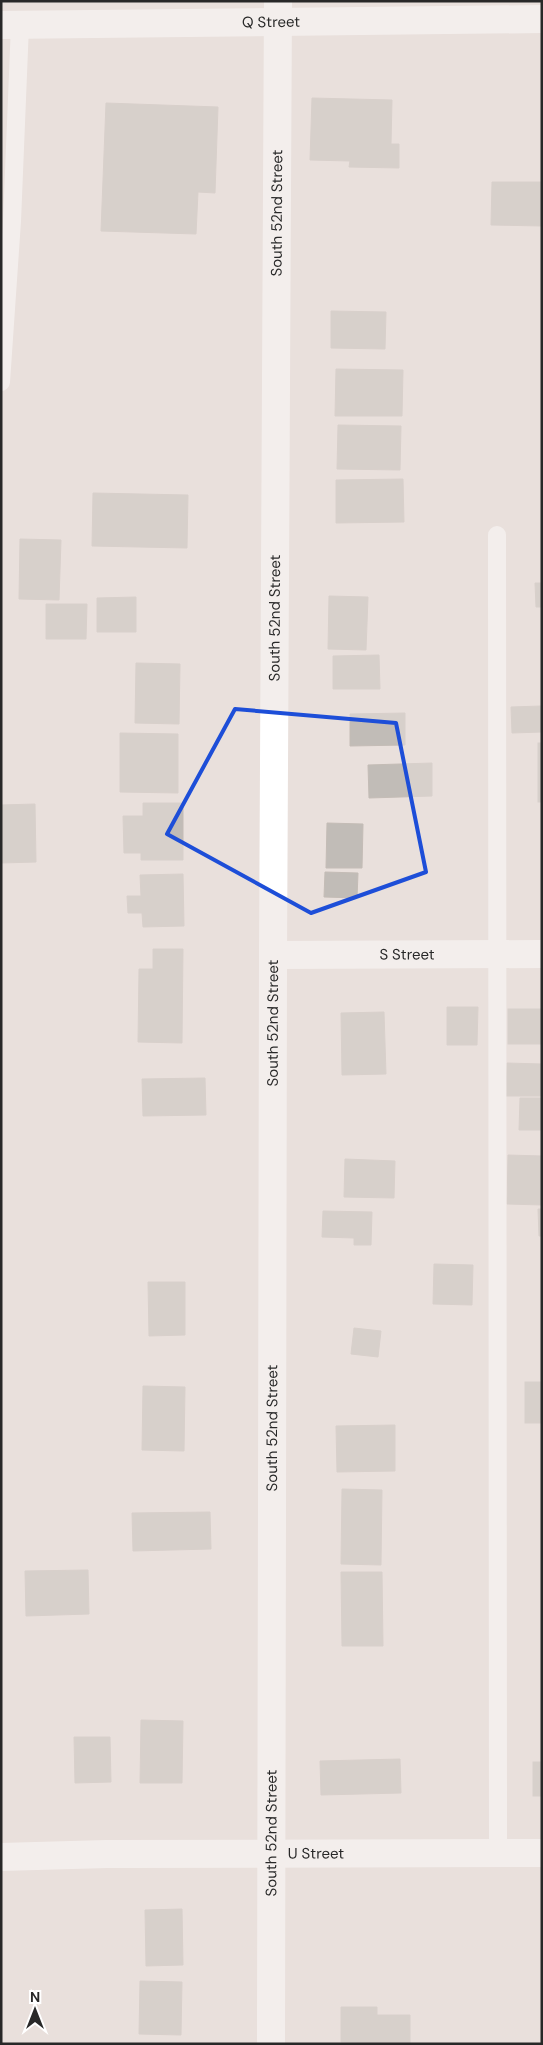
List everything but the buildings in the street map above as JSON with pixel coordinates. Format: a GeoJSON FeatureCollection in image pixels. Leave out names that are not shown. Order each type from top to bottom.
{"type":"FeatureCollection","features":[{"type":"Feature","properties":{"kind":"street","name":"Q Street"},"geometry":{"type":"LineString","coordinates":[[11,25],[277,11],[542,19]]}},
{"type":"Feature","properties":{"kind":"street","name":"South 52nd Street"},"geometry":{"type":"LineString","coordinates":[[271,2044],[277,11]]}},
{"type":"Feature","properties":{"kind":"street","name":"S Street"},"geometry":{"type":"LineString","coordinates":[[273,955],[542,954]]}},
{"type":"Feature","properties":{"kind":"street","name":"U Street"},"geometry":{"type":"LineString","coordinates":[[1,1857],[107,1854],[542,1853]]}},
{"type":"Feature","properties":{"kind":"lane"},"geometry":{"type":"LineString","coordinates":[[1,382],[12,221],[11,25]]}},
{"type":"Feature","properties":{"kind":"lane"},"geometry":{"type":"LineString","coordinates":[[497,535],[498,1853]]}},
{"type":"Feature","properties":{"kind":"highlighted area"},"geometry":{"type":"Polygon","coordinates":[[[235,709],[396,723],[426,872],[311,913],[167,834],[235,709]]]}}]}
